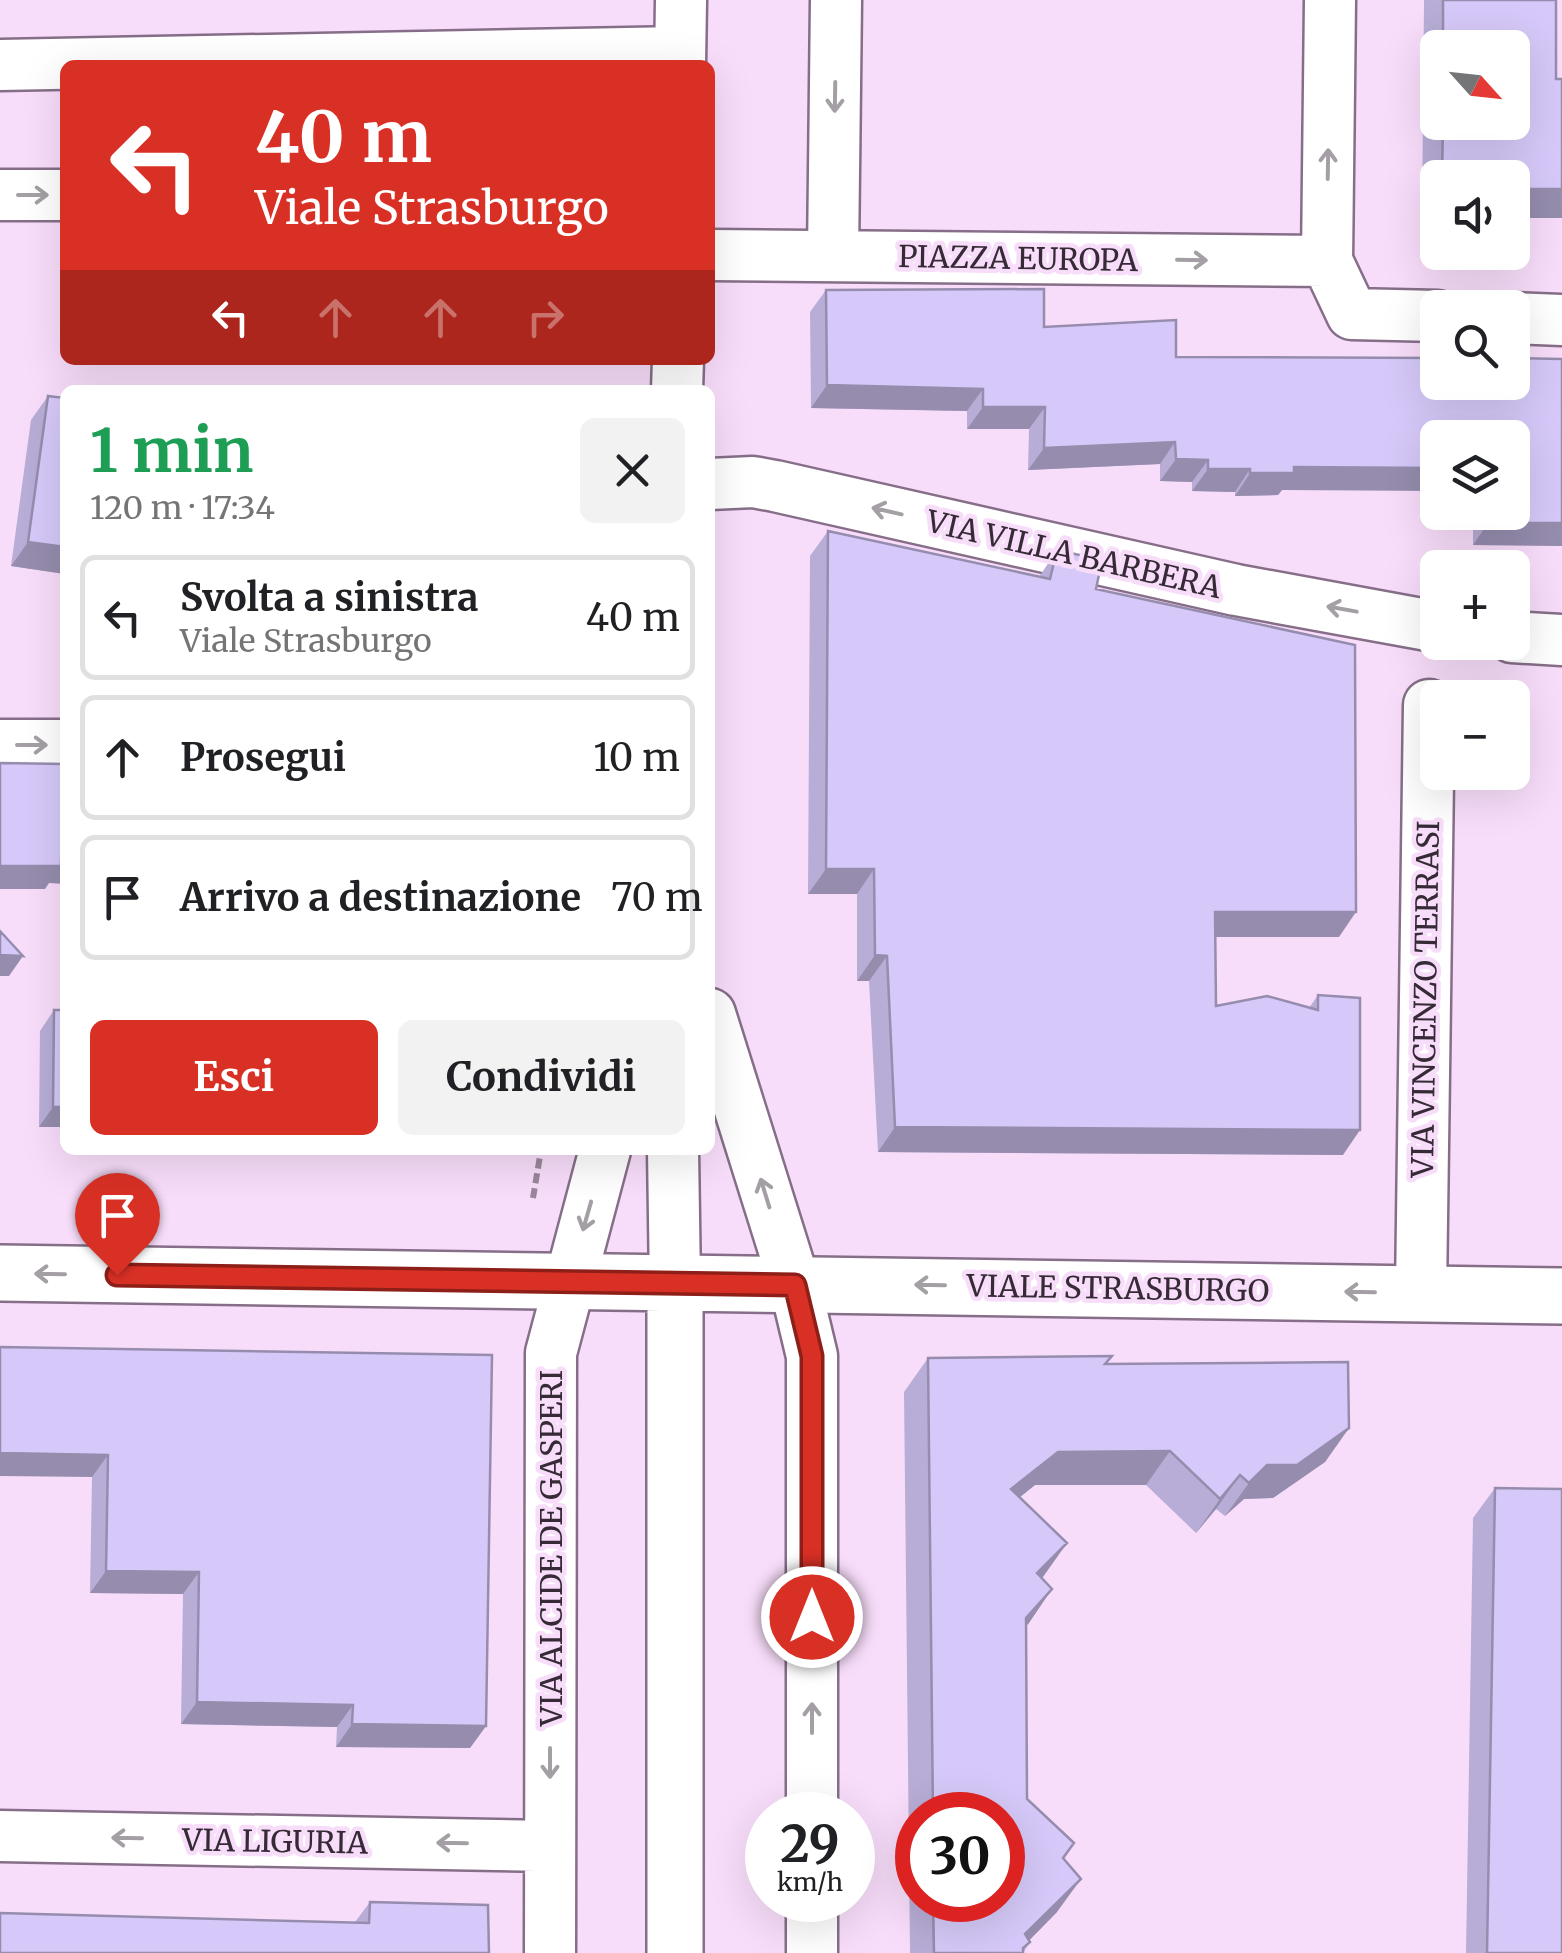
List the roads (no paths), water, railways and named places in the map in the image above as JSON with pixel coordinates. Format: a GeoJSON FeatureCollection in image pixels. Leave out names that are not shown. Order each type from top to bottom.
{"type":"FeatureCollection","features":[{"type":"Feature","properties":{"kind":"street"},"geometry":{"type":"LineString","coordinates":[[486,60],[680,58],[681,0]]}},
{"type":"Feature","properties":{"kind":"street"},"geometry":{"type":"LineString","coordinates":[[833,256],[836,0]]}},
{"type":"Feature","properties":{"kind":"street"},"geometry":{"type":"LineString","coordinates":[[1330,0],[1327,261],[1352,314],[1420,316]]}},
{"type":"Feature","properties":{"kind":"street"},"geometry":{"type":"LineString","coordinates":[[0,65],[60,64]]}},
{"type":"Feature","properties":{"kind":"street"},"geometry":{"type":"LineString","coordinates":[[0,195],[60,195]]}},
{"type":"Feature","properties":{"kind":"street","name":"PIAZZA EUROPA"},"geometry":{"type":"LineString","coordinates":[[715,255],[1327,261]]}},
{"type":"Feature","properties":{"kind":"street"},"geometry":{"type":"LineString","coordinates":[[1530,319],[1562,320]]}},
{"type":"Feature","properties":{"kind":"street","name":"VIA VILLA BARBERA"},"geometry":{"type":"LineString","coordinates":[[715,484],[753,482],[776,486],[1236,590],[1420,624]]}},
{"type":"Feature","properties":{"kind":"street"},"geometry":{"type":"LineString","coordinates":[[1530,638],[1562,640]]}},
{"type":"Feature","properties":{"kind":"street"},"geometry":{"type":"LineString","coordinates":[[0,745],[60,746]]}},
{"type":"Feature","properties":{"kind":"street","name":"VIA VINCENZO TERRASI"},"geometry":{"type":"LineString","coordinates":[[1421,1294],[1428,790]]}},
{"type":"Feature","properties":{"kind":"street"},"geometry":{"type":"LineString","coordinates":[[715,1030],[795,1285],[812,1356],[812,1792]]}},
{"type":"Feature","properties":{"kind":"street","name":"VIA ALCIDE DE GASPERI"},"geometry":{"type":"LineString","coordinates":[[550,1953],[551,1353],[604,1155]]}},
{"type":"Feature","properties":{"kind":"street"},"geometry":{"type":"LineString","coordinates":[[674,1155],[675,1953]]}},
{"type":"Feature","properties":{"kind":"street","name":"VIALE STRASBURGO"},"geometry":{"type":"LineString","coordinates":[[0,1273],[1562,1296]]}},
{"type":"Feature","properties":{"kind":"street","name":"VIA LIGURIA"},"geometry":{"type":"LineString","coordinates":[[0,1836],[550,1846]]}},
{"type":"Feature","properties":{"kind":"street"},"geometry":{"type":"LineString","coordinates":[[812,1922],[812,1953]]}}]}
